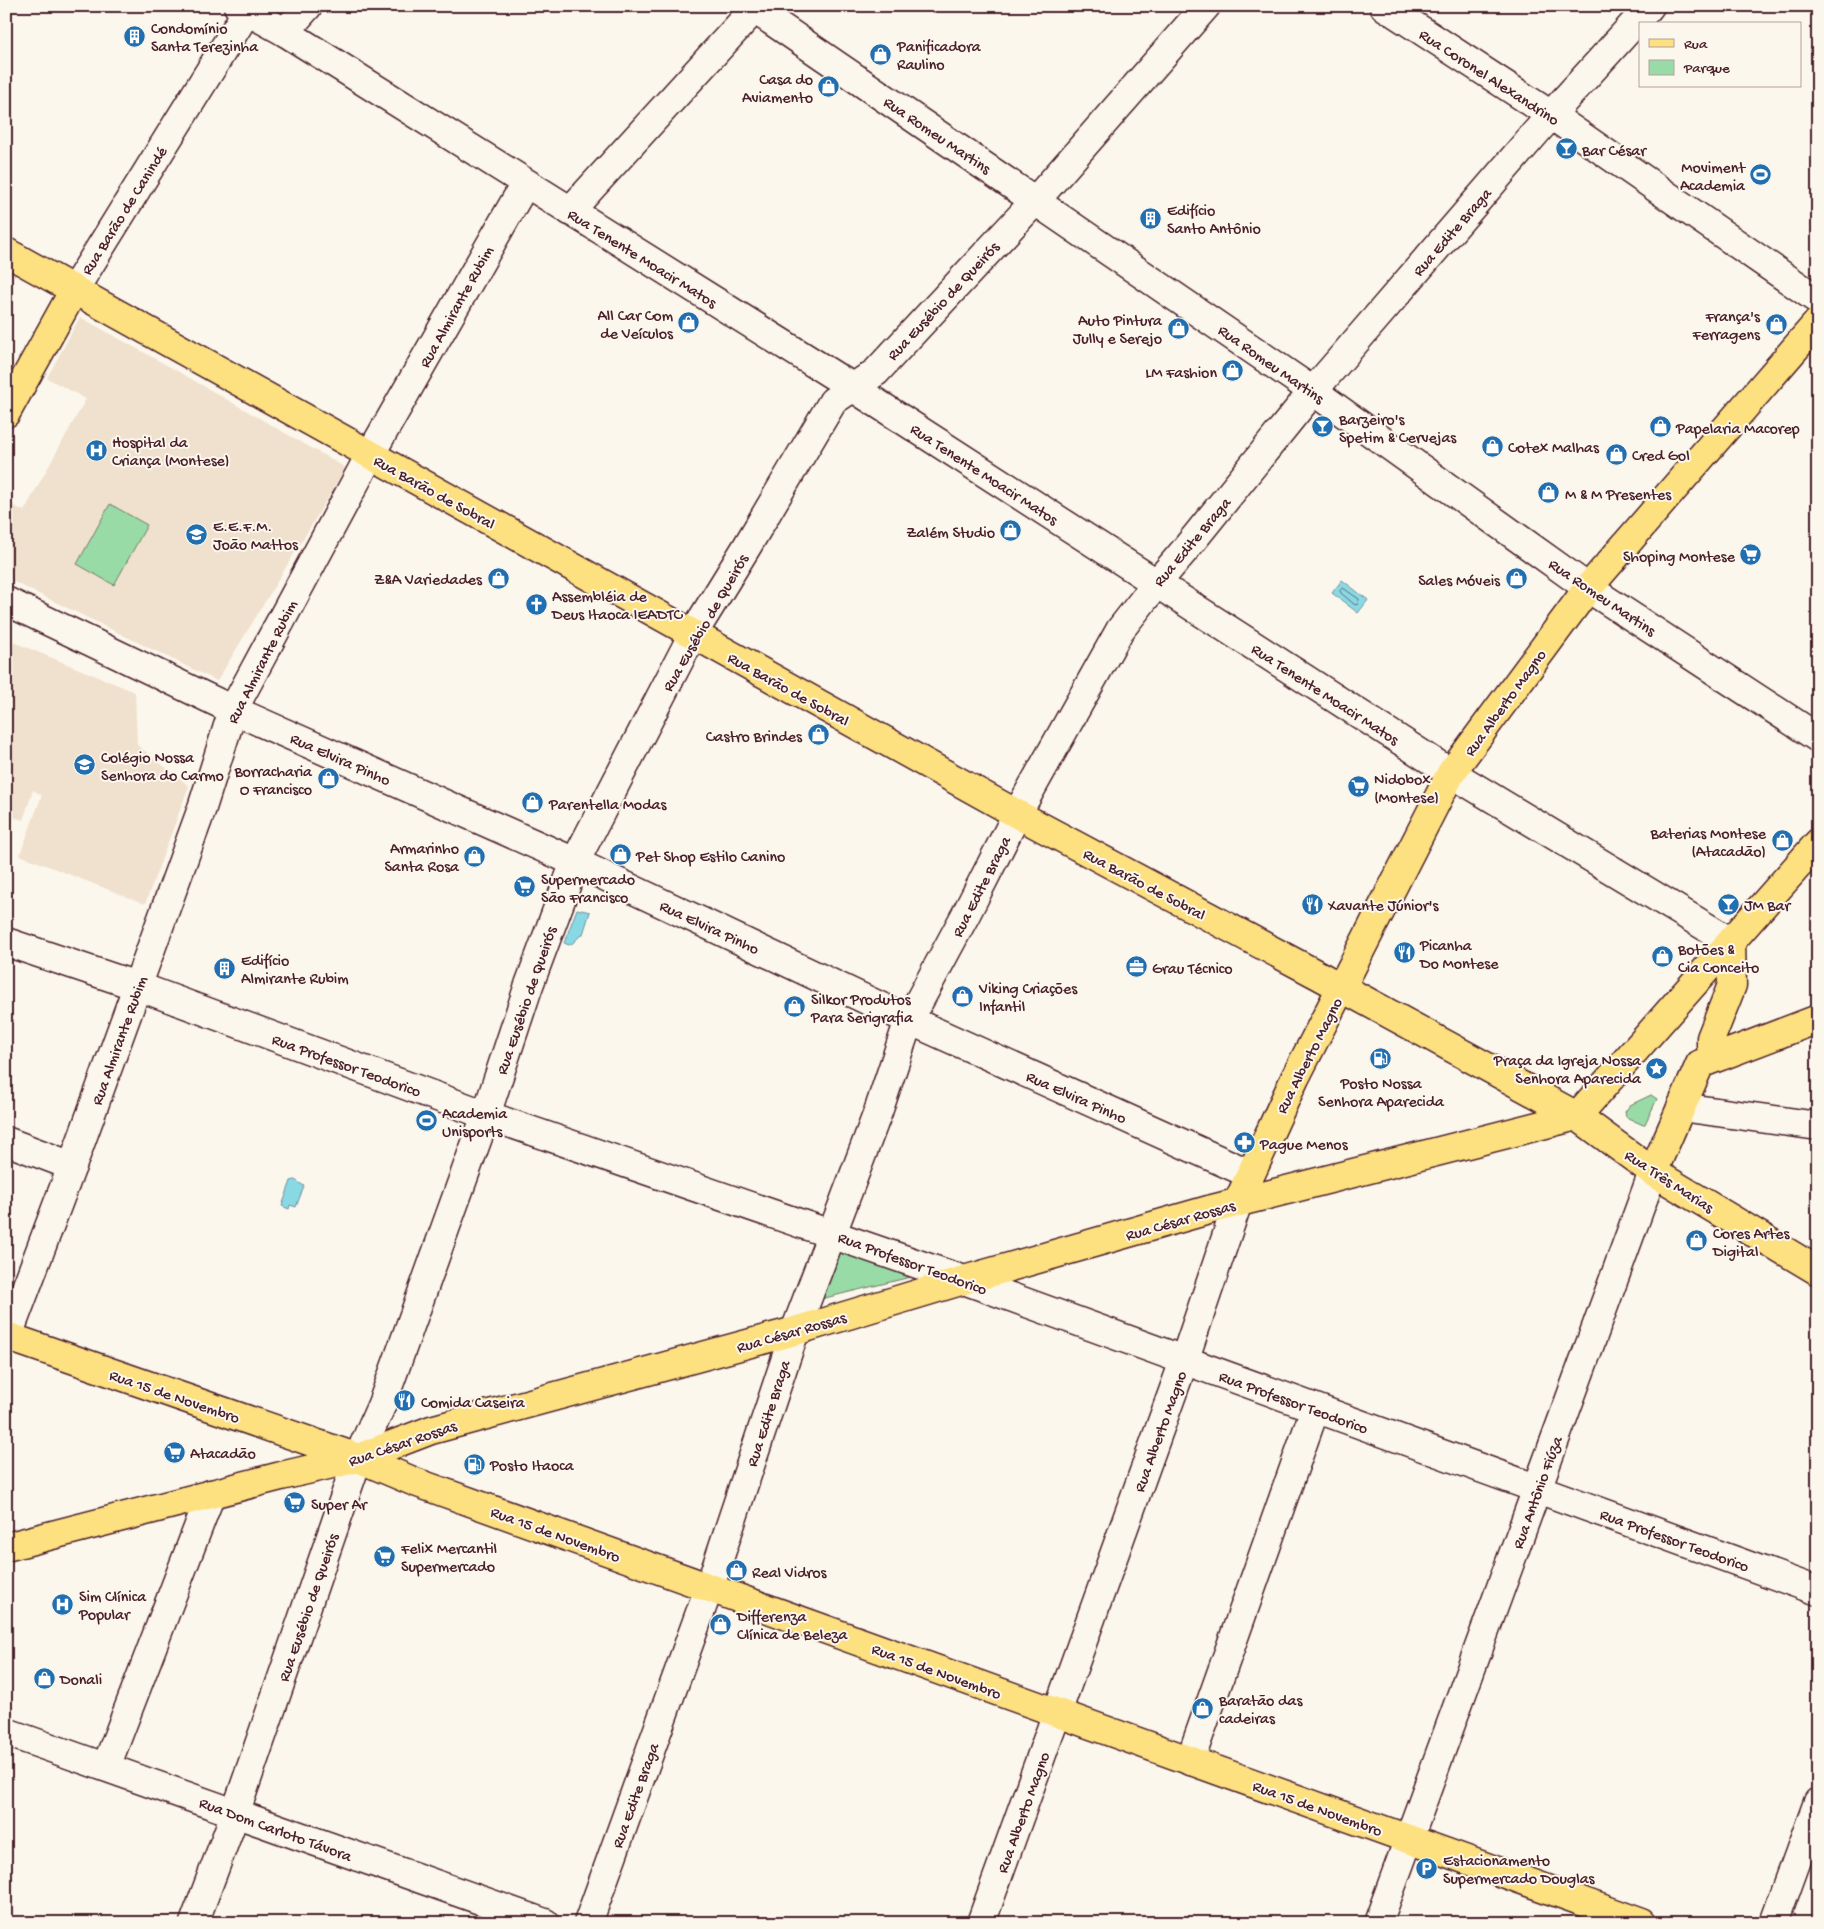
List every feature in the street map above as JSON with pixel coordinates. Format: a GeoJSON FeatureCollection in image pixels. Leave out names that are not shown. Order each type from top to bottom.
{"type":"FeatureCollection","features":[{"type":"Feature","properties":{"kind":"main road","name":"Rua Barão de Sobral"},"geometry":{"type":"LineString","coordinates":[[6,252],[1017,814],[1577,1116]]}},
{"type":"Feature","properties":{"kind":"main road","name":"Rua Barão de Canindé"},"geometry":{"type":"LineString","coordinates":[[6,413],[74,290]]}},
{"type":"Feature","properties":{"kind":"main road","name":"Rua Alberto Magno"},"geometry":{"type":"LineString","coordinates":[[1238,1202],[1295,1078],[1451,773],[1588,588],[1818,322]]}},
{"type":"Feature","properties":{"kind":"main road"},"geometry":{"type":"LineString","coordinates":[[1577,1116],[1818,843]]}},
{"type":"Feature","properties":{"kind":"main road"},"geometry":{"type":"LineString","coordinates":[[1732,942],[1732,984],[1711,1038],[1712,1060],[1818,1019]]}},
{"type":"Feature","properties":{"kind":"main road","name":"Rua Antônio Fiúza"},"geometry":{"type":"LineString","coordinates":[[1653,1172],[1681,1107],[1712,1060]]}},
{"type":"Feature","properties":{"kind":"main road","name":"Rua Três Marias"},"geometry":{"type":"LineString","coordinates":[[1577,1116],[1653,1172],[1818,1271]]}},
{"type":"Feature","properties":{"kind":"main road","name":"Rua César Rossas"},"geometry":{"type":"LineString","coordinates":[[6,1547],[358,1458],[431,1430],[795,1331],[964,1280],[1238,1202],[1577,1116]]}},
{"type":"Feature","properties":{"kind":"main road","name":"Rua 15 de Novembro"},"geometry":{"type":"LineString","coordinates":[[7,1338],[358,1458],[415,1482],[1642,1923]]}},
{"type":"Feature","properties":{"kind":"street"},"geometry":{"type":"LineString","coordinates":[[285,32],[308,6]]}},
{"type":"Feature","properties":{"kind":"street","name":"Rua Eusébio de Queirós"},"geometry":{"type":"LineString","coordinates":[[194,1923],[235,1814],[358,1458],[382,1404],[486,1115],[529,985],[575,862],[693,634],[828,408],[838,396],[876,372],[1036,200],[1206,6]]}},
{"type":"Feature","properties":{"kind":"street","name":"Rua Coronel Alexandrino"},"geometry":{"type":"LineString","coordinates":[[1384,6],[1551,115],[1818,300]]}},
{"type":"Feature","properties":{"kind":"street","name":"Rua Edite Braga"},"geometry":{"type":"LineString","coordinates":[[588,1923],[709,1587],[795,1331],[878,1112],[909,1020],[1017,814],[1120,630],[1156,584],[1313,391],[1551,115],[1650,6]]}},
{"type":"Feature","properties":{"kind":"street"},"geometry":{"type":"LineString","coordinates":[[570,210],[754,7]]}},
{"type":"Feature","properties":{"kind":"street","name":"Rua Romeu Martins"},"geometry":{"type":"LineString","coordinates":[[754,7],[1313,391],[1588,588],[1818,738]]}},
{"type":"Feature","properties":{"kind":"street","name":"Rua Tenente Moacir Matos"},"geometry":{"type":"LineString","coordinates":[[242,9],[285,32],[852,387],[1451,773],[1732,942]]}},
{"type":"Feature","properties":{"kind":"street","name":"Rua Barão de Canindé"},"geometry":{"type":"LineString","coordinates":[[74,290],[242,9]]}},
{"type":"Feature","properties":{"kind":"street","name":"Rua Almirante Rubim"},"geometry":{"type":"LineString","coordinates":[[7,1338],[72,1166],[201,811],[233,710],[370,455],[525,184]]}},
{"type":"Feature","properties":{"kind":"street","name":"Rua Elvira Pinho"},"geometry":{"type":"LineString","coordinates":[[6,601],[233,710],[575,862],[909,1020],[1250,1174]]}},
{"type":"Feature","properties":{"kind":"street","name":"Rua Professor Teodorico"},"geometry":{"type":"LineString","coordinates":[[6,942],[137,986],[486,1115],[964,1280],[1538,1488],[1818,1592]]}},
{"type":"Feature","properties":{"kind":"street"},"geometry":{"type":"LineString","coordinates":[[1681,1107],[1818,1126]]}},
{"type":"Feature","properties":{"kind":"street"},"geometry":{"type":"LineString","coordinates":[[6,1141],[72,1166]]}},
{"type":"Feature","properties":{"kind":"street","name":"Rua Antônio Fiúza"},"geometry":{"type":"LineString","coordinates":[[1378,1923],[1653,1172]]}},
{"type":"Feature","properties":{"kind":"street","name":"Rua Alberto Magno"},"geometry":{"type":"LineString","coordinates":[[981,1923],[1184,1361],[1238,1202]]}},
{"type":"Feature","properties":{"kind":"street"},"geometry":{"type":"LineString","coordinates":[[1190,1761],[1315,1408]]}},
{"type":"Feature","properties":{"kind":"street"},"geometry":{"type":"LineString","coordinates":[[106,1767],[211,1494]]}},
{"type":"Feature","properties":{"kind":"street","name":"Rua Dom Carloto Távora"},"geometry":{"type":"LineString","coordinates":[[6,1732],[546,1923]]}},
{"type":"Feature","properties":{"kind":"street"},"geometry":{"type":"LineString","coordinates":[[1774,1923],[1818,1802]]}},
{"type":"Feature","properties":{"kind":"shaded area","name":"E.E.F.M. João Mattos"},"geometry":{"type":"Polygon","coordinates":[[[80,317],[346,468],[217,681],[6,578],[6,502],[24,511],[86,399],[47,378],[80,317]]]}},
{"type":"Feature","properties":{"kind":"shaded area","name":"Colégio Nossa Senhora do Carmo"},"geometry":{"type":"Polygon","coordinates":[[[6,639],[135,692],[137,745],[189,786],[145,904],[20,855],[42,795],[33,790],[23,820],[6,815],[6,639]]]}},
{"type":"Feature","properties":{"kind":"green space"},"geometry":{"type":"Polygon","coordinates":[[[110,504],[147,525],[114,585],[77,564],[110,504]]]}},
{"type":"Feature","properties":{"kind":"green space"},"geometry":{"type":"Polygon","coordinates":[[[1651,1095],[1657,1099],[1645,1124],[1643,1125],[1626,1117],[1625,1112],[1630,1105],[1651,1095]]]}},
{"type":"Feature","properties":{"kind":"green space"},"geometry":{"type":"Polygon","coordinates":[[[842,1242],[927,1273],[821,1299],[842,1242]]]}},
{"type":"Feature","properties":{"kind":"water"},"geometry":{"type":"Polygon","coordinates":[[[1342,580],[1368,600],[1358,613],[1332,593],[1342,580]]]}},
{"type":"Feature","properties":{"kind":"water"},"geometry":{"type":"Polygon","coordinates":[[[577,909],[590,912],[583,934],[569,945],[564,943],[577,909]]]}},
{"type":"Feature","properties":{"kind":"water"},"geometry":{"type":"Polygon","coordinates":[[[295,1180],[304,1186],[296,1207],[290,1205],[289,1209],[282,1206],[291,1181],[295,1180]]]}},
{"type":"Feature","properties":{"kind":"place","name":"Condomínio Santa Terezinha"},"geometry":{"type":"Point","coordinates":[135,36]}},
{"type":"Feature","properties":{"kind":"place","name":"Panificadora Raulino"},"geometry":{"type":"Point","coordinates":[881,54]}},
{"type":"Feature","properties":{"kind":"place","name":"Casa do Aviamento"},"geometry":{"type":"Point","coordinates":[829,87]}},
{"type":"Feature","properties":{"kind":"place","name":"Bar César"},"geometry":{"type":"Point","coordinates":[1566,149]}},
{"type":"Feature","properties":{"kind":"place","name":"Moviment Academia"},"geometry":{"type":"Point","coordinates":[1761,175]}},
{"type":"Feature","properties":{"kind":"place","name":"Edifício Santo Antônio"},"geometry":{"type":"Point","coordinates":[1151,218]}},
{"type":"Feature","properties":{"kind":"place","name":"All Car Com de Veículos"},"geometry":{"type":"Point","coordinates":[689,323]}},
{"type":"Feature","properties":{"kind":"place","name":"França's Ferragens"},"geometry":{"type":"Point","coordinates":[1776,324]}},
{"type":"Feature","properties":{"kind":"place","name":"Auto Pintura Jully e Serejo"},"geometry":{"type":"Point","coordinates":[1178,328]}},
{"type":"Feature","properties":{"kind":"place","name":"LM Fashion"},"geometry":{"type":"Point","coordinates":[1233,371]}},
{"type":"Feature","properties":{"kind":"place","name":"Barzeiro's Spetim & Cervejas"},"geometry":{"type":"Point","coordinates":[1323,427]}},
{"type":"Feature","properties":{"kind":"place","name":"Papelaria Macorep"},"geometry":{"type":"Point","coordinates":[1660,427]}},
{"type":"Feature","properties":{"kind":"place","name":"Cotex Malhas"},"geometry":{"type":"Point","coordinates":[1492,446]}},
{"type":"Feature","properties":{"kind":"place","name":"Hospital da Criança (Montese)"},"geometry":{"type":"Point","coordinates":[96,450]}},
{"type":"Feature","properties":{"kind":"place","name":"Cred Gol"},"geometry":{"type":"Point","coordinates":[1616,454]}},
{"type":"Feature","properties":{"kind":"place","name":"M & M Presentes"},"geometry":{"type":"Point","coordinates":[1549,493]}},
{"type":"Feature","properties":{"kind":"place","name":"Zalém Studio"},"geometry":{"type":"Point","coordinates":[1011,531]}},
{"type":"Feature","properties":{"kind":"place","name":"E.E.F.M. João Mattos"},"geometry":{"type":"Point","coordinates":[197,534]}},
{"type":"Feature","properties":{"kind":"place","name":"Shoping Montese"},"geometry":{"type":"Point","coordinates":[1751,555]}},
{"type":"Feature","properties":{"kind":"place","name":"Z&A Variedades"},"geometry":{"type":"Point","coordinates":[498,578]}},
{"type":"Feature","properties":{"kind":"place","name":"Sales Móveis"},"geometry":{"type":"Point","coordinates":[1516,579]}},
{"type":"Feature","properties":{"kind":"place","name":"Assembléia de Deus Itaoca IEADTC"},"geometry":{"type":"Point","coordinates":[536,604]}},
{"type":"Feature","properties":{"kind":"place","name":"Castro Brindes"},"geometry":{"type":"Point","coordinates":[818,735]}},
{"type":"Feature","properties":{"kind":"place","name":"Colégio Nossa Senhora do Carmo"},"geometry":{"type":"Point","coordinates":[85,765]}},
{"type":"Feature","properties":{"kind":"place","name":"Borracharia O Francisco"},"geometry":{"type":"Point","coordinates":[328,779]}},
{"type":"Feature","properties":{"kind":"place","name":"Nidobox (Montese)"},"geometry":{"type":"Point","coordinates":[1358,787]}},
{"type":"Feature","properties":{"kind":"place","name":"Parentella Modas"},"geometry":{"type":"Point","coordinates":[533,803]}},
{"type":"Feature","properties":{"kind":"place","name":"Baterias Montese (Atacadão)"},"geometry":{"type":"Point","coordinates":[1782,841]}},
{"type":"Feature","properties":{"kind":"place","name":"Pet Shop Estilo Canino"},"geometry":{"type":"Point","coordinates":[620,855]}},
{"type":"Feature","properties":{"kind":"place","name":"Armarinho Santa Rosa"},"geometry":{"type":"Point","coordinates":[475,856]}},
{"type":"Feature","properties":{"kind":"place","name":"Supermercado São Francisco"},"geometry":{"type":"Point","coordinates":[525,887]}},
{"type":"Feature","properties":{"kind":"place","name":"Xavante Júnior's"},"geometry":{"type":"Point","coordinates":[1312,904]}},
{"type":"Feature","properties":{"kind":"place","name":"JM Bar"},"geometry":{"type":"Point","coordinates":[1728,904]}},
{"type":"Feature","properties":{"kind":"place","name":"Picanha Do Montese"},"geometry":{"type":"Point","coordinates":[1404,953]}},
{"type":"Feature","properties":{"kind":"place","name":"Botões & Cia Conceito"},"geometry":{"type":"Point","coordinates":[1662,957]}},
{"type":"Feature","properties":{"kind":"place","name":"Grau Técnico"},"geometry":{"type":"Point","coordinates":[1136,967]}},
{"type":"Feature","properties":{"kind":"place","name":"Edifício Almirante Rubim"},"geometry":{"type":"Point","coordinates":[225,968]}},
{"type":"Feature","properties":{"kind":"place","name":"Viking Criações Infantil"},"geometry":{"type":"Point","coordinates":[963,996]}},
{"type":"Feature","properties":{"kind":"place","name":"Silkor Produtos Para Serigrafia"},"geometry":{"type":"Point","coordinates":[795,1007]}},
{"type":"Feature","properties":{"kind":"place","name":"Posto Nossa Senhora Aparecida"},"geometry":{"type":"Point","coordinates":[1381,1058]}},
{"type":"Feature","properties":{"kind":"place","name":"Praça da Igreja Nossa Senhora Aparecida"},"geometry":{"type":"Point","coordinates":[1657,1068]}},
{"type":"Feature","properties":{"kind":"place","name":"Academia Unisports"},"geometry":{"type":"Point","coordinates":[426,1121]}},
{"type":"Feature","properties":{"kind":"place","name":"Pague Menos"},"geometry":{"type":"Point","coordinates":[1244,1143]}},
{"type":"Feature","properties":{"kind":"place","name":"Cores Artes Digital"},"geometry":{"type":"Point","coordinates":[1697,1241]}},
{"type":"Feature","properties":{"kind":"place","name":"Comida Caseira"},"geometry":{"type":"Point","coordinates":[405,1401]}},
{"type":"Feature","properties":{"kind":"place","name":"Atacadão"},"geometry":{"type":"Point","coordinates":[174,1452]}},
{"type":"Feature","properties":{"kind":"place","name":"Posto Itaoca"},"geometry":{"type":"Point","coordinates":[474,1464]}},
{"type":"Feature","properties":{"kind":"place","name":"Super Ar"},"geometry":{"type":"Point","coordinates":[295,1503]}},
{"type":"Feature","properties":{"kind":"place","name":"Felix Mercantil Supermercado"},"geometry":{"type":"Point","coordinates":[385,1556]}},
{"type":"Feature","properties":{"kind":"place","name":"Real Vidros"},"geometry":{"type":"Point","coordinates":[736,1571]}},
{"type":"Feature","properties":{"kind":"place","name":"Sim Clínica Popular"},"geometry":{"type":"Point","coordinates":[63,1604]}},
{"type":"Feature","properties":{"kind":"place","name":"Differenza Clínica de Beleza"},"geometry":{"type":"Point","coordinates":[721,1624]}},
{"type":"Feature","properties":{"kind":"place","name":"Donali"},"geometry":{"type":"Point","coordinates":[44,1678]}},
{"type":"Feature","properties":{"kind":"place","name":"Baratão das cadeiras"},"geometry":{"type":"Point","coordinates":[1203,1708]}},
{"type":"Feature","properties":{"kind":"place","name":"Estacionamento Supermercado Douglas"},"geometry":{"type":"Point","coordinates":[1427,1868]}}]}
